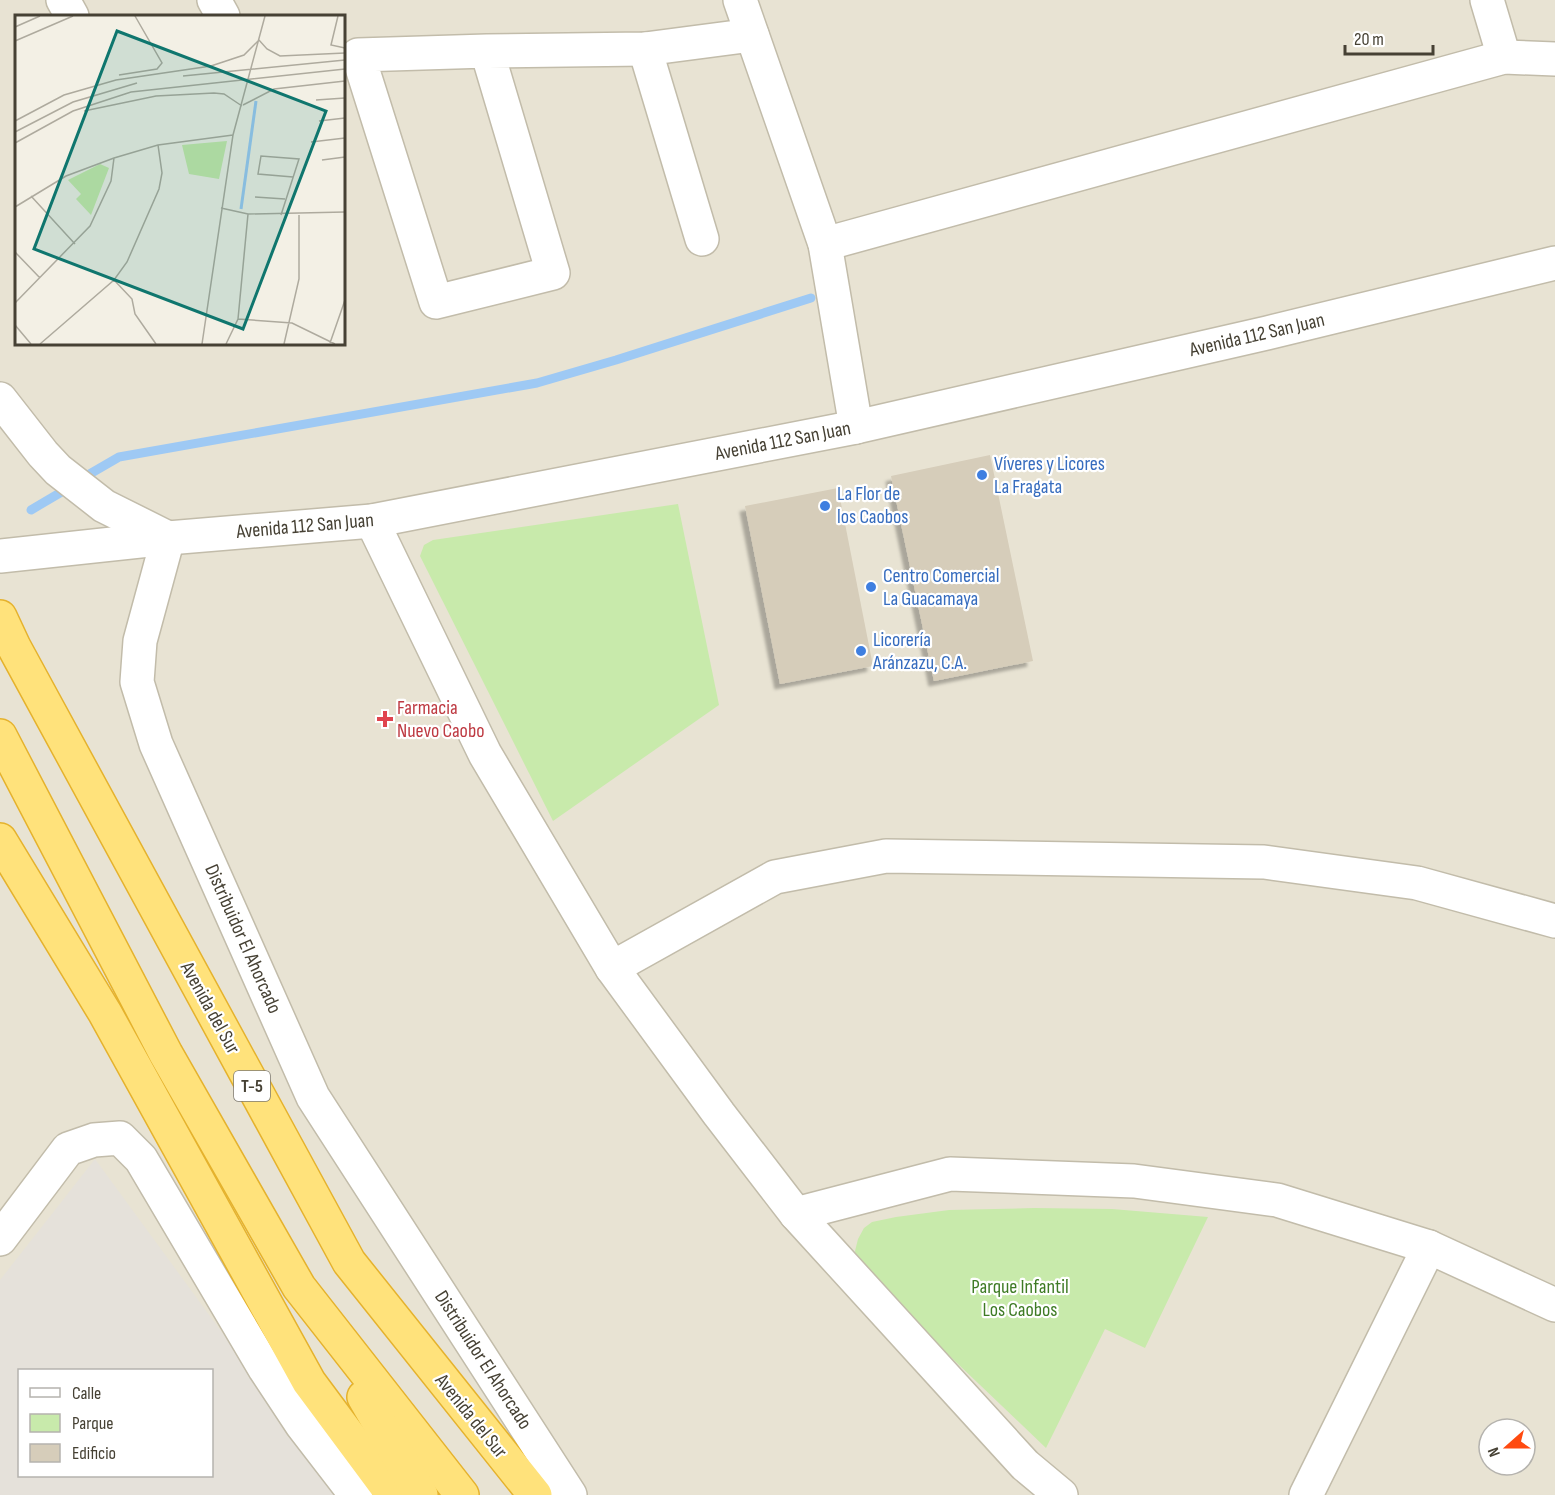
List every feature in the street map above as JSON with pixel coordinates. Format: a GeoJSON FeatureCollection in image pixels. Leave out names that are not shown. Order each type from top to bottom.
{"type":"FeatureCollection","features":[{"type":"Feature","properties":{"kind":"highway","name":"Avenida del Sur"},"geometry":{"type":"LineString","coordinates":[[0,617],[14,647],[349,1262],[535,1495]]}},
{"type":"Feature","properties":{"kind":"highway"},"geometry":{"type":"LineString","coordinates":[[0,736],[166,1054],[421,1495]]}},
{"type":"Feature","properties":{"kind":"highway"},"geometry":{"type":"LineString","coordinates":[[0,840],[105,1013],[309,1383],[393,1495]]}},
{"type":"Feature","properties":{"kind":"highway"},"geometry":{"type":"LineString","coordinates":[[299,1287],[462,1495]]}},
{"type":"Feature","properties":{"kind":"street"},"geometry":{"type":"LineString","coordinates":[[63,0],[71,15]]}},
{"type":"Feature","properties":{"kind":"street"},"geometry":{"type":"LineString","coordinates":[[214,0],[222,15]]}},
{"type":"Feature","properties":{"kind":"street"},"geometry":{"type":"LineString","coordinates":[[740,0],[825,244],[856,428]]}},
{"type":"Feature","properties":{"kind":"street"},"geometry":{"type":"LineString","coordinates":[[1487,0],[1504,57]]}},
{"type":"Feature","properties":{"kind":"street"},"geometry":{"type":"LineString","coordinates":[[487,51],[553,273],[436,302],[358,55],[487,51],[645,49],[752,35]]}},
{"type":"Feature","properties":{"kind":"street"},"geometry":{"type":"LineString","coordinates":[[645,49],[702,239]]}},
{"type":"Feature","properties":{"kind":"street"},"geometry":{"type":"LineString","coordinates":[[825,244],[1504,57],[1555,59]]}},
{"type":"Feature","properties":{"kind":"street","name":"Avenida 112 San Juan"},"geometry":{"type":"LineString","coordinates":[[0,556],[168,538],[372,521],[856,428],[1279,330],[1555,263]]}},
{"type":"Feature","properties":{"kind":"street"},"geometry":{"type":"LineString","coordinates":[[0,399],[58,470],[104,506],[168,538]]}},
{"type":"Feature","properties":{"kind":"street"},"geometry":{"type":"LineString","coordinates":[[372,521],[484,754],[612,968],[796,1214],[1025,1465],[1061,1495]]}},
{"type":"Feature","properties":{"kind":"street","name":"Distribuidor El Ahorcado"},"geometry":{"type":"LineString","coordinates":[[168,538],[140,641],[137,682],[156,744],[313,1097],[570,1495]]}},
{"type":"Feature","properties":{"kind":"street"},"geometry":{"type":"LineString","coordinates":[[612,968],[775,877],[886,856],[1264,862],[1417,883],[1555,921]]}},
{"type":"Feature","properties":{"kind":"street"},"geometry":{"type":"LineString","coordinates":[[0,1239],[68,1149],[94,1140],[120,1138],[141,1159],[265,1369],[302,1425],[356,1495]]}},
{"type":"Feature","properties":{"kind":"street"},"geometry":{"type":"LineString","coordinates":[[796,1214],[950,1174],[1134,1182],[1276,1200],[1429,1247],[1555,1305]]}},
{"type":"Feature","properties":{"kind":"street"},"geometry":{"type":"LineString","coordinates":[[1306,1495],[1429,1247]]}},
{"type":"Feature","properties":{"kind":"shaded area"},"geometry":{"type":"Polygon","coordinates":[[[0,0],[1555,0],[1555,1495],[0,1495],[0,0]]]}},
{"type":"Feature","properties":{"kind":"shaded area"},"geometry":{"type":"Polygon","coordinates":[[[95,1159],[341,1495],[0,1495],[0,1280],[95,1159]]]}},
{"type":"Feature","properties":{"kind":"green space"},"geometry":{"type":"Polygon","coordinates":[[[678,504],[719,705],[553,821],[420,556],[424,545],[433,540],[678,504]]]}},
{"type":"Feature","properties":{"kind":"green space","name":"Parque Infantil Los Caobos"},"geometry":{"type":"Polygon","coordinates":[[[1112,1209],[1208,1217],[1145,1348],[1105,1329],[1046,1448],[871,1281],[857,1262],[855,1251],[864,1228],[872,1222],[949,1210],[1112,1209]]]}},
{"type":"Feature","properties":{"kind":"building"},"geometry":{"type":"Polygon","coordinates":[[[990,455],[1033,661],[934,681],[891,476],[990,455]]]}},
{"type":"Feature","properties":{"kind":"building"},"geometry":{"type":"Polygon","coordinates":[[[838,488],[873,666],[780,684],[745,506],[838,488]]]}},
{"type":"Feature","properties":{"kind":"waterway"},"geometry":{"type":"LineString","coordinates":[[81,479],[119,457],[537,383],[811,298]]}},
{"type":"Feature","properties":{"kind":"waterway"},"geometry":{"type":"LineString","coordinates":[[31,510],[70,487]]}},
{"type":"Feature","properties":{"kind":"place","name":"Víveres y Licores La Fragata"},"geometry":{"type":"Point","coordinates":[982,475]}},
{"type":"Feature","properties":{"kind":"place","name":"La Flor de los Caobos"},"geometry":{"type":"Point","coordinates":[825,506]}},
{"type":"Feature","properties":{"kind":"place","name":"Centro Comercial La Guacamaya"},"geometry":{"type":"Point","coordinates":[871,587]}},
{"type":"Feature","properties":{"kind":"place","name":"Licorería Aránzazu, C.A."},"geometry":{"type":"Point","coordinates":[861,651]}},
{"type":"Feature","properties":{"kind":"place","name":"Farmacia Nuevo Caobo"},"geometry":{"type":"Point","coordinates":[385,719]}}]}
